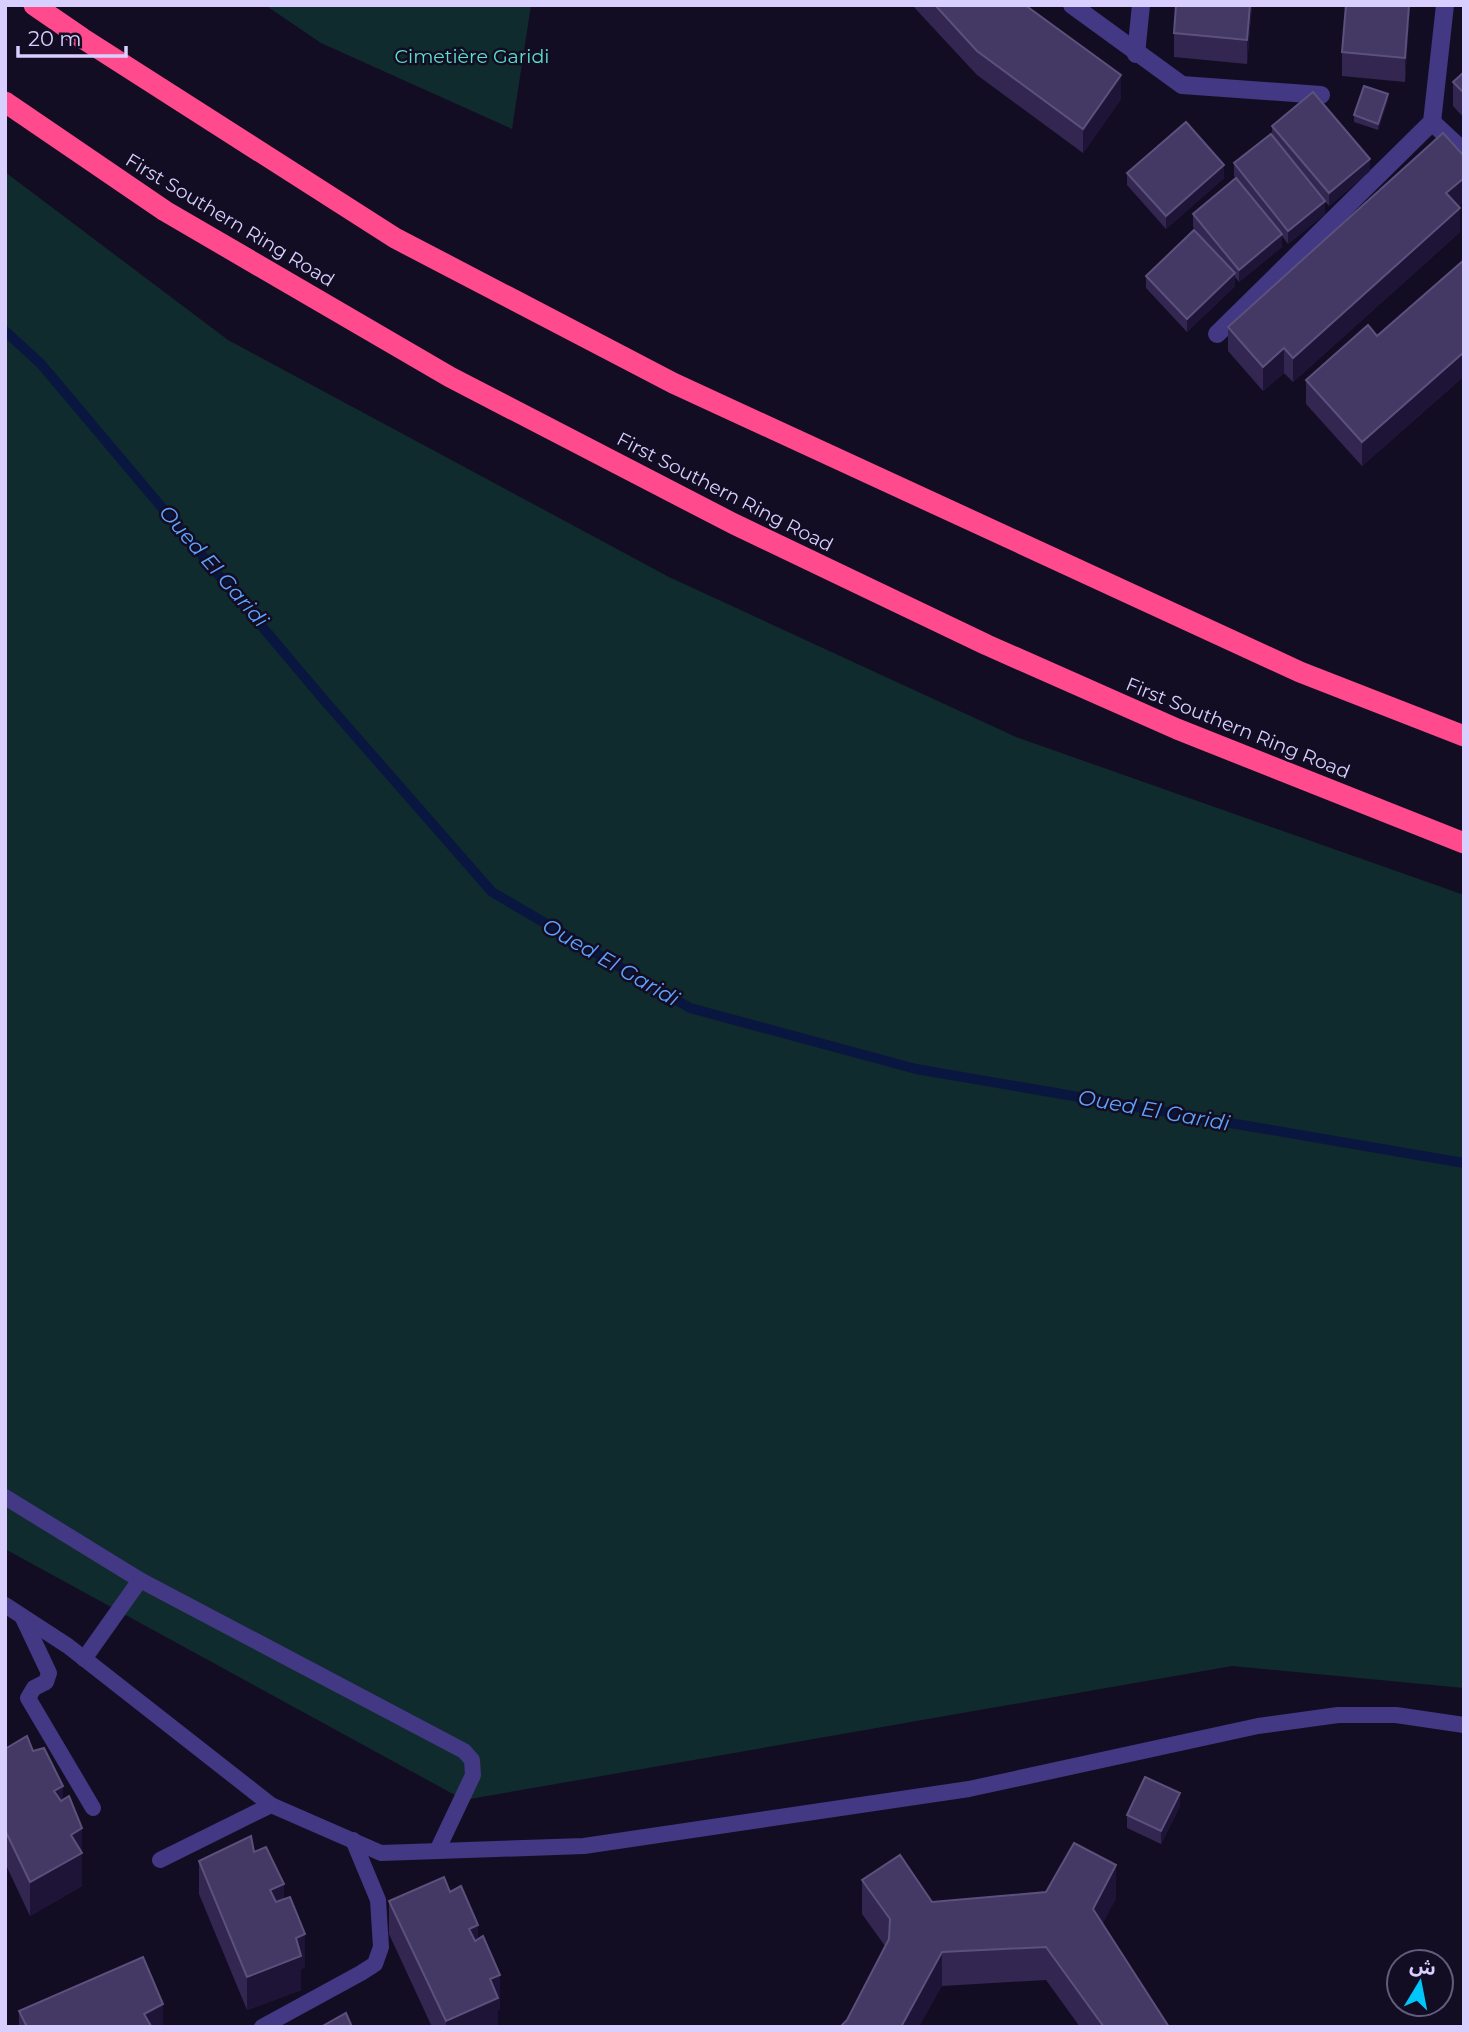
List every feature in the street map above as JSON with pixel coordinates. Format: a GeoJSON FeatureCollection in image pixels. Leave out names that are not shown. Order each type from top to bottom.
{"type":"FeatureCollection","features":[{"type":"Feature","properties":{"kind":"highway"},"geometry":{"type":"LineString","coordinates":[[34,5],[395,238],[661,377],[1300,672],[1464,736]]}},
{"type":"Feature","properties":{"kind":"highway","name":"First Southern Ring Road"},"geometry":{"type":"LineString","coordinates":[[5,103],[165,211],[450,377],[732,523],[987,646],[1177,730],[1464,843]]}},
{"type":"Feature","properties":{"kind":"street"},"geometry":{"type":"LineString","coordinates":[[1072,5],[1182,85],[1321,95]]}},
{"type":"Feature","properties":{"kind":"street"},"geometry":{"type":"LineString","coordinates":[[1136,54],[1141,5]]}},
{"type":"Feature","properties":{"kind":"street"},"geometry":{"type":"LineString","coordinates":[[1217,334],[1432,122],[1445,5]]}},
{"type":"Feature","properties":{"kind":"street"},"geometry":{"type":"LineString","coordinates":[[1432,122],[1464,152]]}},
{"type":"Feature","properties":{"kind":"lane"},"geometry":{"type":"LineString","coordinates":[[5,1497],[140,1580],[464,1751],[472,1760],[472,1775],[437,1851]]}},
{"type":"Feature","properties":{"kind":"lane"},"geometry":{"type":"LineString","coordinates":[[83,1659],[140,1580]]}},
{"type":"Feature","properties":{"kind":"lane"},"geometry":{"type":"LineString","coordinates":[[5,1605],[68,1646],[271,1805],[381,1853],[584,1846],[956,1791],[1258,1726],[1338,1715],[1396,1715],[1464,1725]]}},
{"type":"Feature","properties":{"kind":"lane"},"geometry":{"type":"LineString","coordinates":[[22,1616],[49,1674],[46,1682],[34,1688],[28,1698],[93,1808]]}},
{"type":"Feature","properties":{"kind":"lane"},"geometry":{"type":"LineString","coordinates":[[160,1860],[271,1805]]}},
{"type":"Feature","properties":{"kind":"lane"},"geometry":{"type":"LineString","coordinates":[[262,2027],[374,1964],[381,1947],[378,1900],[353,1840]]}},
{"type":"Feature","properties":{"kind":"green space","name":"Cimetière Garidi"},"geometry":{"type":"Polygon","coordinates":[[[265,5],[531,5],[512,129],[321,43],[265,5]]]}},
{"type":"Feature","properties":{"kind":"green space"},"geometry":{"type":"Polygon","coordinates":[[[5,172],[228,340],[669,577],[1016,737],[1464,895],[1464,1688],[1232,1666],[464,1800],[5,1549],[5,172]]]}},
{"type":"Feature","properties":{"kind":"building"},"geometry":{"type":"Polygon","coordinates":[[[935,5],[1025,5],[1121,75],[1083,129],[977,51],[935,5]]]}},
{"type":"Feature","properties":{"kind":"building"},"geometry":{"type":"Polygon","coordinates":[[[1176,5],[1250,5],[1247,40],[1174,33],[1176,5]]]}},
{"type":"Feature","properties":{"kind":"building"},"geometry":{"type":"Polygon","coordinates":[[[1346,5],[1409,5],[1405,58],[1342,52],[1346,5]]]}},
{"type":"Feature","properties":{"kind":"building"},"geometry":{"type":"Polygon","coordinates":[[[1464,72],[1464,93],[1453,82],[1464,72]]]}},
{"type":"Feature","properties":{"kind":"building"},"geometry":{"type":"Polygon","coordinates":[[[1364,86],[1388,94],[1378,124],[1354,115],[1364,86]]]}},
{"type":"Feature","properties":{"kind":"building"},"geometry":{"type":"Polygon","coordinates":[[[1313,92],[1370,159],[1329,193],[1272,126],[1313,92]]]}},
{"type":"Feature","properties":{"kind":"building"},"geometry":{"type":"Polygon","coordinates":[[[1186,122],[1224,165],[1166,216],[1127,173],[1186,122]]]}},
{"type":"Feature","properties":{"kind":"building"},"geometry":{"type":"Polygon","coordinates":[[[1443,133],[1464,156],[1464,178],[1446,193],[1460,208],[1293,358],[1284,348],[1263,367],[1228,327],[1443,133]]]}},
{"type":"Feature","properties":{"kind":"building"},"geometry":{"type":"Polygon","coordinates":[[[1271,134],[1325,201],[1288,231],[1234,163],[1271,134]]]}},
{"type":"Feature","properties":{"kind":"building"},"geometry":{"type":"Polygon","coordinates":[[[1236,178],[1282,234],[1239,270],[1193,214],[1236,178]]]}},
{"type":"Feature","properties":{"kind":"building"},"geometry":{"type":"Polygon","coordinates":[[[1194,230],[1235,273],[1187,319],[1146,276],[1194,230]]]}},
{"type":"Feature","properties":{"kind":"building"},"geometry":{"type":"Polygon","coordinates":[[[1464,260],[1464,352],[1362,442],[1306,380],[1368,325],[1377,336],[1464,260]]]}},
{"type":"Feature","properties":{"kind":"building"},"geometry":{"type":"Polygon","coordinates":[[[27,1736],[33,1751],[44,1748],[63,1786],[54,1791],[61,1801],[69,1796],[82,1828],[71,1835],[82,1853],[30,1882],[5,1830],[5,1749],[27,1736]]]}},
{"type":"Feature","properties":{"kind":"building"},"geometry":{"type":"Polygon","coordinates":[[[1145,1777],[1180,1793],[1161,1831],[1127,1815],[1145,1777]]]}},
{"type":"Feature","properties":{"kind":"building"},"geometry":{"type":"Polygon","coordinates":[[[251,1836],[254,1852],[266,1847],[284,1884],[270,1890],[276,1902],[290,1897],[305,1934],[296,1938],[301,1956],[247,1977],[199,1861],[251,1836]]]}},
{"type":"Feature","properties":{"kind":"building"},"geometry":{"type":"Polygon","coordinates":[[[1074,1843],[1116,1865],[1093,1909],[1169,2027],[1104,2027],[1046,1947],[942,1952],[901,2027],[840,2027],[847,2020],[889,1939],[890,1919],[862,1880],[900,1855],[932,1902],[1046,1892],[1074,1843]]]}},
{"type":"Feature","properties":{"kind":"building"},"geometry":{"type":"Polygon","coordinates":[[[444,1877],[450,1892],[461,1886],[478,1925],[469,1929],[475,1941],[483,1936],[500,1975],[490,1979],[498,1998],[446,2021],[389,1901],[444,1877]]]}},
{"type":"Feature","properties":{"kind":"building"},"geometry":{"type":"Polygon","coordinates":[[[143,1957],[163,2004],[144,2014],[151,2026],[27,2027],[19,2011],[143,1957]]]}},
{"type":"Feature","properties":{"kind":"building"},"geometry":{"type":"Polygon","coordinates":[[[346,2013],[352,2027],[321,2027],[346,2013]]]}},
{"type":"Feature","properties":{"kind":"waterway","name":"Oued El Garidi"},"geometry":{"type":"LineString","coordinates":[[5,331],[41,364],[324,700],[492,892],[690,1008],[916,1069],[1464,1163]]}}]}
